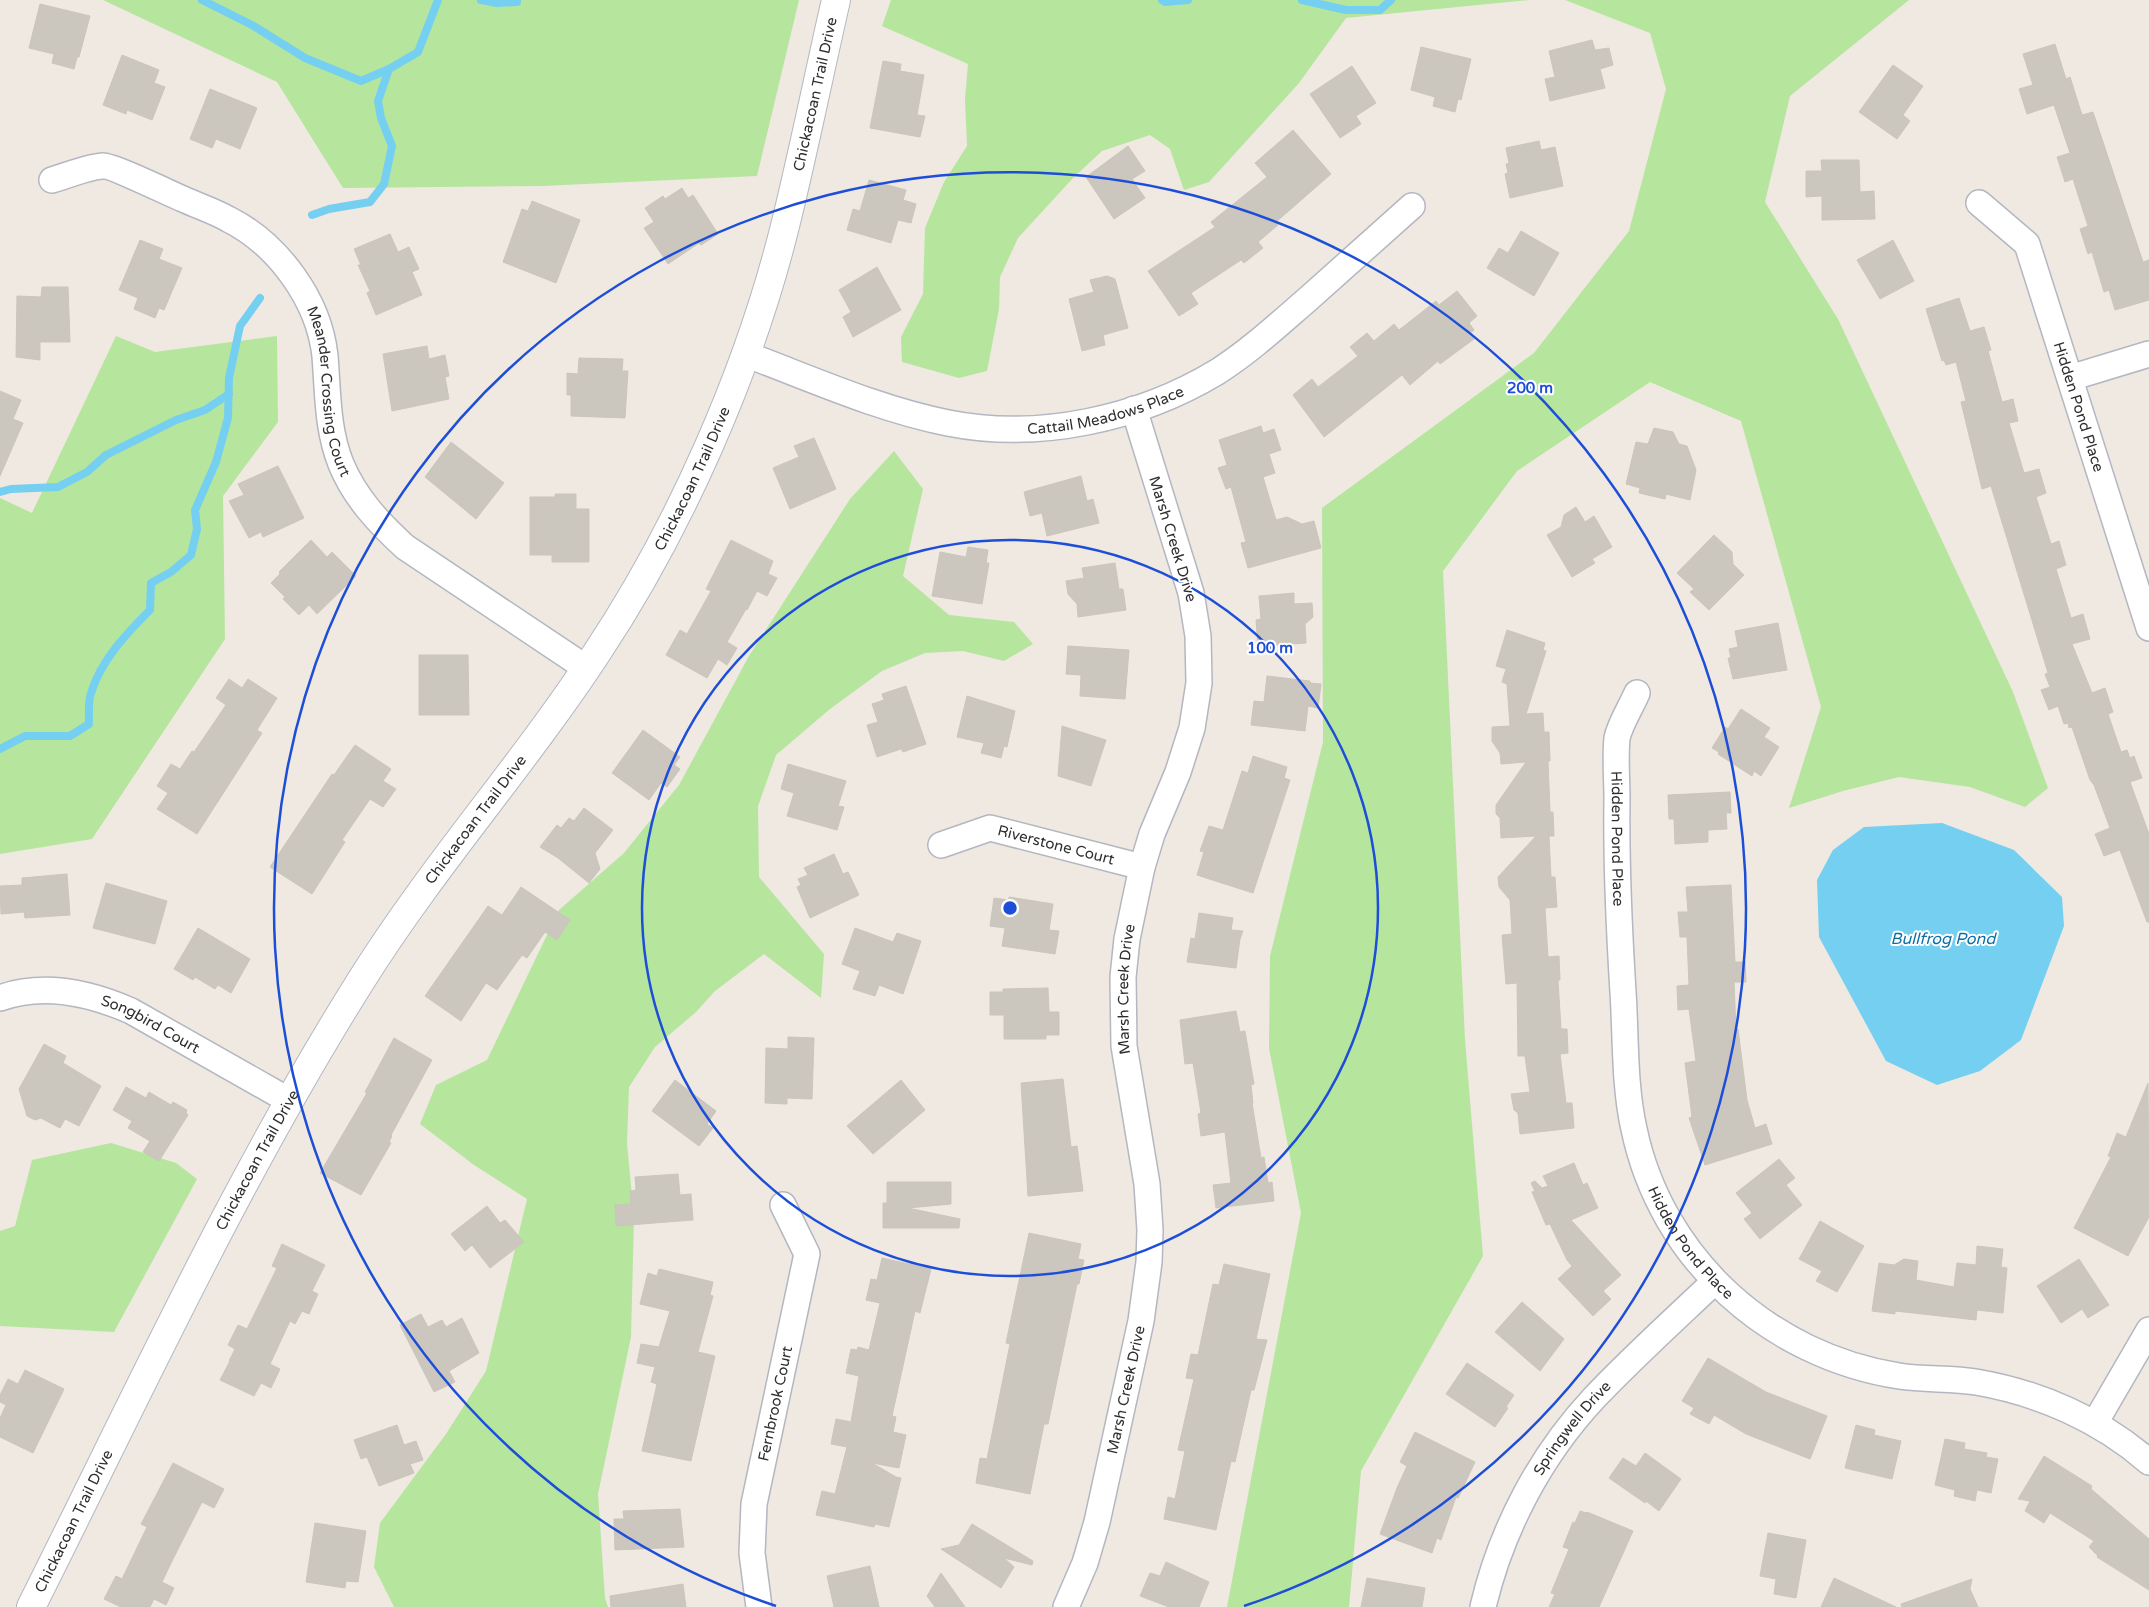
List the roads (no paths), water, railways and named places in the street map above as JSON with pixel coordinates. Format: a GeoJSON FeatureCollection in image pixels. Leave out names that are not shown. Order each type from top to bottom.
{"type":"FeatureCollection","features":[{"type":"Feature","properties":{"kind":"street","name":"Chickacoan Trail Drive"},"geometry":{"type":"LineString","coordinates":[[31,1607],[237,1195],[288,1100],[364,975],[434,875],[586,668],[648,568],[693,480],[726,405],[745,354],[786,225],[836,0]]}},
{"type":"Feature","properties":{"kind":"street","name":"Meander Crossing Court"},"geometry":{"type":"LineString","coordinates":[[52,180],[104,165],[228,219],[259,239],[283,263],[303,291],[316,321],[324,354],[330,429],[341,464],[358,496],[380,524],[405,548],[586,668]]}},
{"type":"Feature","properties":{"kind":"street","name":"Hidden Pond Place"},"geometry":{"type":"LineString","coordinates":[[1979,203],[2026,244],[2149,628]]}},
{"type":"Feature","properties":{"kind":"street","name":"Cattail Meadows Place"},"geometry":{"type":"LineString","coordinates":[[745,354],[901,412],[950,423],[1000,428],[1049,427],[1096,420],[1134,409],[1174,394],[1217,372],[1257,344],[1412,206]]}},
{"type":"Feature","properties":{"kind":"street"},"geometry":{"type":"LineString","coordinates":[[2070,378],[2149,354]]}},
{"type":"Feature","properties":{"kind":"street","name":"Marsh Creek Drive"},"geometry":{"type":"LineString","coordinates":[[1066,1607],[1085,1563],[1097,1522],[1146,1292],[1150,1230],[1148,1184],[1124,1046],[1123,1015],[1127,940],[1142,867],[1152,834],[1178,772],[1192,728],[1199,683],[1198,636],[1192,593],[1134,409]]}},
{"type":"Feature","properties":{"kind":"street","name":"Hidden Pond Place"},"geometry":{"type":"LineString","coordinates":[[1637,693],[1618,737],[1616,867],[1630,1106],[1640,1154],[1656,1195],[1676,1234],[1714,1282],[1746,1311],[1778,1333],[1816,1353],[1858,1368],[1901,1376],[1975,1382],[2028,1394],[2072,1412],[2095,1424],[2133,1448],[2149,1462]]}},
{"type":"Feature","properties":{"kind":"street","name":"Riverstone Court"},"geometry":{"type":"LineString","coordinates":[[942,845],[990,828],[1142,867]]}},
{"type":"Feature","properties":{"kind":"street","name":"Songbird Court"},"geometry":{"type":"LineString","coordinates":[[0,998],[40,991],[73,992],[103,999],[131,1011],[288,1100]]}},
{"type":"Feature","properties":{"kind":"street","name":"Fernbrook Court"},"geometry":{"type":"LineString","coordinates":[[759,1607],[752,1553],[754,1504],[807,1254],[783,1205]]}},
{"type":"Feature","properties":{"kind":"street","name":"Springwell Drive"},"geometry":{"type":"LineString","coordinates":[[1483,1607],[1488,1584],[1506,1533],[1531,1484],[1561,1438],[1594,1398],[1714,1282]]}},
{"type":"Feature","properties":{"kind":"street"},"geometry":{"type":"LineString","coordinates":[[2095,1424],[2149,1330]]}},
{"type":"Feature","properties":{"kind":"water","name":"Bullfrog Pond"},"geometry":{"type":"Polygon","coordinates":[[[1942,823],[2014,850],[2062,897],[2064,926],[2021,1040],[1980,1071],[1937,1085],[1886,1061],[1819,937],[1817,880],[1833,850],[1864,827],[1942,823]]]}},
{"type":"Feature","properties":{"kind":"waterway"},"geometry":{"type":"LineString","coordinates":[[202,0],[252,25],[305,58],[361,81],[389,69]]}},
{"type":"Feature","properties":{"kind":"waterway"},"geometry":{"type":"LineString","coordinates":[[312,215],[329,209],[370,202],[384,184],[392,146],[381,118],[378,101],[389,69],[418,52],[438,0]]}},
{"type":"Feature","properties":{"kind":"waterway"},"geometry":{"type":"LineString","coordinates":[[481,0],[497,3],[517,2],[517,0]]}},
{"type":"Feature","properties":{"kind":"waterway"},"geometry":{"type":"LineString","coordinates":[[1162,0],[1165,2],[1188,0]]}},
{"type":"Feature","properties":{"kind":"waterway"},"geometry":{"type":"LineString","coordinates":[[1302,0],[1346,10],[1380,10],[1391,0]]}},
{"type":"Feature","properties":{"kind":"waterway"},"geometry":{"type":"LineString","coordinates":[[0,749],[25,736],[70,736],[89,724],[89,700],[95,681],[108,658],[132,628],[150,610],[151,583],[171,572],[191,555],[197,529],[195,510],[216,462],[228,418],[229,378],[240,326],[260,298]]}},
{"type":"Feature","properties":{"kind":"waterway"},"geometry":{"type":"LineString","coordinates":[[0,492],[11,489],[58,487],[87,472],[106,455],[176,420],[205,410],[229,394]]}}]}
